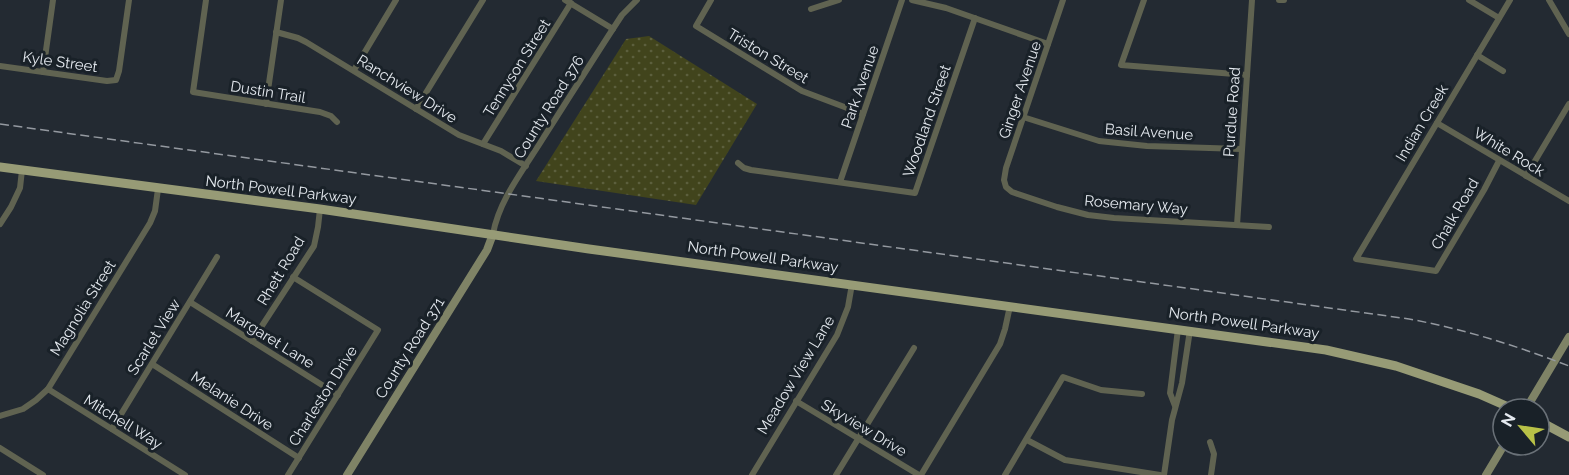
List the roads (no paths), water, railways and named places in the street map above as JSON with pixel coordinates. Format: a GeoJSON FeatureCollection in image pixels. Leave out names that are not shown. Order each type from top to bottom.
{"type":"FeatureCollection","features":[{"type":"Feature","properties":{"kind":"main road","name":"North Powell Parkway"},"geometry":{"type":"LineString","coordinates":[[0,167],[1326,350],[1396,366],[1491,399]]}},
{"type":"Feature","properties":{"kind":"main road"},"geometry":{"type":"LineString","coordinates":[[1551,427],[1569,436]]}},
{"type":"Feature","properties":{"kind":"street"},"geometry":{"type":"LineString","coordinates":[[43,72],[53,0]]}},
{"type":"Feature","properties":{"kind":"street","name":"Kyle Street"},"geometry":{"type":"LineString","coordinates":[[0,66],[107,81],[116,80],[129,0]]}},
{"type":"Feature","properties":{"kind":"street","name":"Dustin Trail"},"geometry":{"type":"LineString","coordinates":[[206,0],[193,92],[320,112],[327,114],[337,122]]}},
{"type":"Feature","properties":{"kind":"street"},"geometry":{"type":"LineString","coordinates":[[266,104],[281,0]]}},
{"type":"Feature","properties":{"kind":"street"},"geometry":{"type":"LineString","coordinates":[[354,70],[396,0]]}},
{"type":"Feature","properties":{"kind":"street"},"geometry":{"type":"LineString","coordinates":[[416,108],[483,0]]}},
{"type":"Feature","properties":{"kind":"street","name":"County Road 376"},"geometry":{"type":"LineString","coordinates":[[493,234],[495,220],[526,166],[622,15],[637,0]]}},
{"type":"Feature","properties":{"kind":"street","name":"Triston Street"},"geometry":{"type":"LineString","coordinates":[[711,0],[696,26],[802,91],[863,114]]}},
{"type":"Feature","properties":{"kind":"street"},"geometry":{"type":"LineString","coordinates":[[811,9],[838,0]]}},
{"type":"Feature","properties":{"kind":"street","name":"Park Avenue"},"geometry":{"type":"LineString","coordinates":[[840,182],[902,0]]}},
{"type":"Feature","properties":{"kind":"street"},"geometry":{"type":"LineString","coordinates":[[912,0],[946,8],[1048,44]]}},
{"type":"Feature","properties":{"kind":"street","name":"Ginger Avenue"},"geometry":{"type":"LineString","coordinates":[[1006,187],[1004,180],[1006,168],[1063,0]]}},
{"type":"Feature","properties":{"kind":"street"},"geometry":{"type":"LineString","coordinates":[[1144,0],[1121,65],[1247,75]]}},
{"type":"Feature","properties":{"kind":"street","name":"Purdue Road"},"geometry":{"type":"LineString","coordinates":[[1237,225],[1252,0]]}},
{"type":"Feature","properties":{"kind":"street"},"geometry":{"type":"LineString","coordinates":[[1279,0],[1284,0]]}},
{"type":"Feature","properties":{"kind":"street"},"geometry":{"type":"LineString","coordinates":[[1469,0],[1499,18]]}},
{"type":"Feature","properties":{"kind":"street","name":"Indian Creek"},"geometry":{"type":"LineString","coordinates":[[1356,259],[1510,0]]}},
{"type":"Feature","properties":{"kind":"street"},"geometry":{"type":"LineString","coordinates":[[1549,0],[1569,33]]}},
{"type":"Feature","properties":{"kind":"street"},"geometry":{"type":"LineString","coordinates":[[568,2],[613,29]]}},
{"type":"Feature","properties":{"kind":"street","name":"Tennyson Street"},"geometry":{"type":"LineString","coordinates":[[483,144],[568,2]]}},
{"type":"Feature","properties":{"kind":"street","name":"Woodland Street"},"geometry":{"type":"LineString","coordinates":[[840,182],[915,193],[975,18]]}},
{"type":"Feature","properties":{"kind":"street","name":"Ranchview Drive"},"geometry":{"type":"LineString","coordinates":[[276,32],[298,38],[459,135],[501,151],[526,166]]}},
{"type":"Feature","properties":{"kind":"street"},"geometry":{"type":"LineString","coordinates":[[1477,55],[1503,71]]}},
{"type":"Feature","properties":{"kind":"street"},"geometry":{"type":"LineString","coordinates":[[1526,176],[1569,104]]}},
{"type":"Feature","properties":{"kind":"street","name":"Basil Avenue"},"geometry":{"type":"LineString","coordinates":[[1023,117],[1099,141],[1241,149]]}},
{"type":"Feature","properties":{"kind":"street","name":"White Rock"},"geometry":{"type":"LineString","coordinates":[[1437,123],[1569,201]]}},
{"type":"Feature","properties":{"kind":"street","name":"Chalk Road"},"geometry":{"type":"LineString","coordinates":[[1356,259],[1436,271],[1499,161]]}},
{"type":"Feature","properties":{"kind":"street"},"geometry":{"type":"LineString","coordinates":[[738,163],[751,170],[840,182]]}},
{"type":"Feature","properties":{"kind":"street"},"geometry":{"type":"LineString","coordinates":[[0,224],[20,188],[22,170]]}},
{"type":"Feature","properties":{"kind":"street","name":"Rosemary Way"},"geometry":{"type":"LineString","coordinates":[[1006,187],[1012,192],[1088,215],[1269,227]]}},
{"type":"Feature","properties":{"kind":"street","name":"Magnolia Street"},"geometry":{"type":"LineString","coordinates":[[0,416],[23,409],[48,389],[150,223],[158,189]]}},
{"type":"Feature","properties":{"kind":"street","name":"Rhett Road"},"geometry":{"type":"LineString","coordinates":[[252,341],[314,246],[320,210]]}},
{"type":"Feature","properties":{"kind":"street","name":"County Road 371"},"geometry":{"type":"LineString","coordinates":[[347,475],[487,250],[493,234]]}},
{"type":"Feature","properties":{"kind":"street","name":"Scarlet View"},"geometry":{"type":"LineString","coordinates":[[112,429],[217,257]]}},
{"type":"Feature","properties":{"kind":"street","name":"Charleston Drive"},"geometry":{"type":"LineString","coordinates":[[288,475],[378,330],[294,277]]}},
{"type":"Feature","properties":{"kind":"street","name":"Meadow View Lane"},"geometry":{"type":"LineString","coordinates":[[752,475],[837,335],[844,321],[852,284]]}},
{"type":"Feature","properties":{"kind":"street","name":"Margaret Lane"},"geometry":{"type":"LineString","coordinates":[[190,302],[338,395]]}},
{"type":"Feature","properties":{"kind":"street"},"geometry":{"type":"LineString","coordinates":[[920,475],[991,361],[1000,344],[1010,306]]}},
{"type":"Feature","properties":{"kind":"street"},"geometry":{"type":"LineString","coordinates":[[1175,406],[1170,393],[1178,328]]}},
{"type":"Feature","properties":{"kind":"street"},"geometry":{"type":"LineString","coordinates":[[1027,440],[1065,460],[1118,472],[1162,475],[1175,406],[1182,383],[1190,330]]}},
{"type":"Feature","properties":{"kind":"street"},"geometry":{"type":"LineString","coordinates":[[1533,397],[1569,337]]}},
{"type":"Feature","properties":{"kind":"street"},"geometry":{"type":"LineString","coordinates":[[836,475],[914,348]]}},
{"type":"Feature","properties":{"kind":"street","name":"Melanie Drive"},"geometry":{"type":"LineString","coordinates":[[152,364],[299,458]]}},
{"type":"Feature","properties":{"kind":"street"},"geometry":{"type":"LineString","coordinates":[[1005,475],[1064,377],[1101,390],[1142,394]]}},
{"type":"Feature","properties":{"kind":"street","name":"Mitchell Way"},"geometry":{"type":"LineString","coordinates":[[48,389],[185,475]]}},
{"type":"Feature","properties":{"kind":"street","name":"Skyview Drive"},"geometry":{"type":"LineString","coordinates":[[796,401],[920,475]]}},
{"type":"Feature","properties":{"kind":"street"},"geometry":{"type":"LineString","coordinates":[[1210,442],[1214,454],[1210,475]]}},
{"type":"Feature","properties":{"kind":"street"},"geometry":{"type":"LineString","coordinates":[[0,448],[43,475]]}},
{"type":"Feature","properties":{"kind":"street"},"geometry":{"type":"LineString","coordinates":[[1486,475],[1497,457]]}},
{"type":"Feature","properties":{"kind":"railway"},"geometry":{"type":"LineString","coordinates":[[0,124],[1409,319],[1490,339],[1569,366]]}}]}
